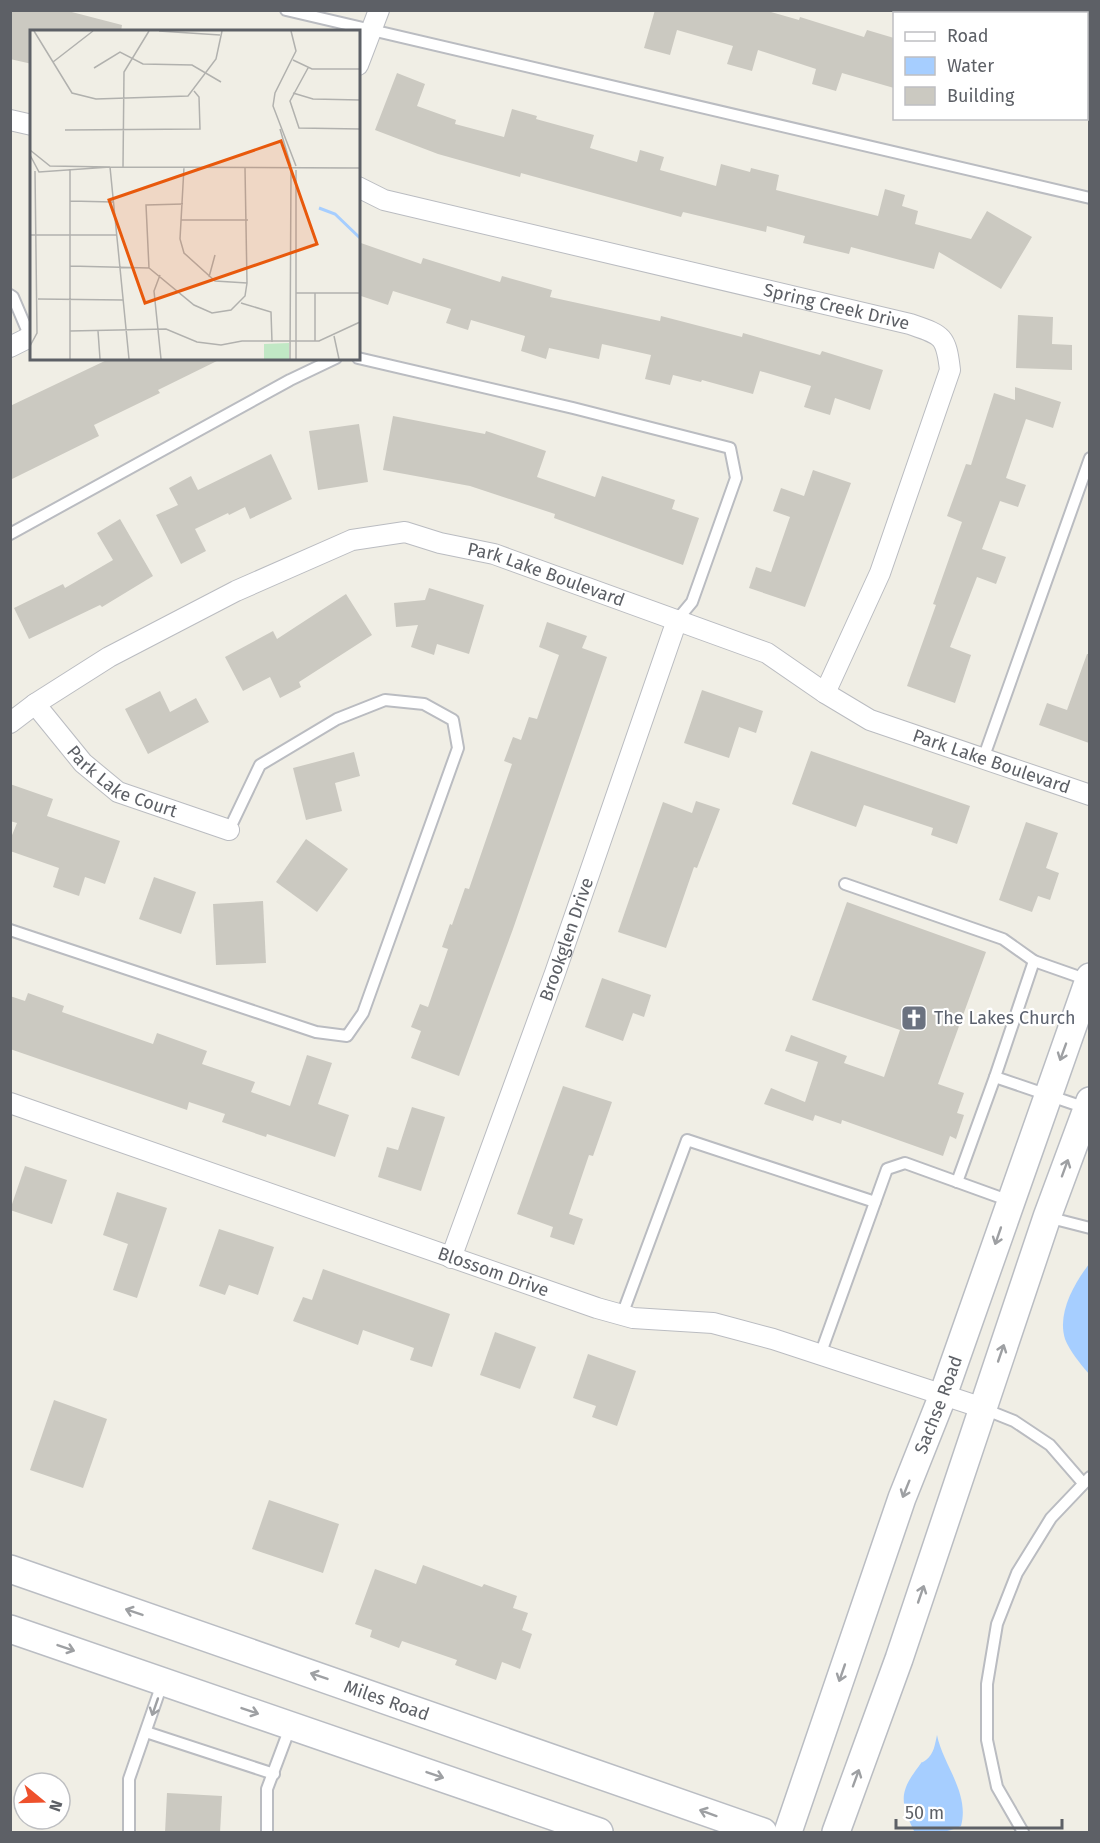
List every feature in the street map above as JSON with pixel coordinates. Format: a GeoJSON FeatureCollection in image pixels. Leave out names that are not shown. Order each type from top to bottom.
{"type":"FeatureCollection","features":[{"type":"Feature","properties":{"kind":"main road","name":"Sachse Road"},"geometry":{"type":"LineString","coordinates":[[788,1833],[902,1498],[943,1395],[1089,979]]}},
{"type":"Feature","properties":{"kind":"main road"},"geometry":{"type":"LineString","coordinates":[[836,1833],[898,1659],[1047,1217],[1088,1104]]}},
{"type":"Feature","properties":{"kind":"main road","name":"Miles Road"},"geometry":{"type":"LineString","coordinates":[[10,1569],[763,1833]]}},
{"type":"Feature","properties":{"kind":"main road"},"geometry":{"type":"LineString","coordinates":[[10,1629],[599,1833]]}},
{"type":"Feature","properties":{"kind":"street"},"geometry":{"type":"LineString","coordinates":[[360,60],[379,10]]}},
{"type":"Feature","properties":{"kind":"street"},"geometry":{"type":"LineString","coordinates":[[10,120],[30,125]]}},
{"type":"Feature","properties":{"kind":"street","name":"Spring Creek Drive"},"geometry":{"type":"LineString","coordinates":[[360,188],[384,200],[910,324],[938,334],[947,347],[950,370],[880,573],[825,693]]}},
{"type":"Feature","properties":{"kind":"street"},"geometry":{"type":"LineString","coordinates":[[10,347],[30,337]]}},
{"type":"Feature","properties":{"kind":"street","name":"Park Lake Boulevard"},"geometry":{"type":"LineString","coordinates":[[10,723],[108,657],[236,591],[352,540],[405,532],[440,543],[494,554],[767,653],[825,693],[870,720],[1089,795]]}},
{"type":"Feature","properties":{"kind":"street","name":"Brookglen Drive"},"geometry":{"type":"LineString","coordinates":[[452,1258],[555,973],[677,620]]}},
{"type":"Feature","properties":{"kind":"street","name":"Park Lake Court"},"geometry":{"type":"LineString","coordinates":[[35,704],[83,763],[118,792],[229,830]]}},
{"type":"Feature","properties":{"kind":"street","name":"Blossom Drive"},"geometry":{"type":"LineString","coordinates":[[10,1103],[622,1316],[713,1323],[773,1339],[983,1408]]}},
{"type":"Feature","properties":{"kind":"lane"},"geometry":{"type":"LineString","coordinates":[[286,10],[1089,198]]}},
{"type":"Feature","properties":{"kind":"lane"},"geometry":{"type":"LineString","coordinates":[[10,295],[30,335]]}},
{"type":"Feature","properties":{"kind":"lane"},"geometry":{"type":"LineString","coordinates":[[360,358],[573,408],[730,448],[736,478],[692,602],[677,620]]}},
{"type":"Feature","properties":{"kind":"lane"},"geometry":{"type":"LineString","coordinates":[[10,534],[290,380],[332,360]]}},
{"type":"Feature","properties":{"kind":"lane"},"geometry":{"type":"LineString","coordinates":[[983,759],[1089,458]]}},
{"type":"Feature","properties":{"kind":"lane"},"geometry":{"type":"LineString","coordinates":[[10,930],[316,1032],[347,1036],[363,1013],[458,748],[453,720],[424,704],[385,700],[337,719],[260,765],[229,830]]}},
{"type":"Feature","properties":{"kind":"lane"},"geometry":{"type":"LineString","coordinates":[[846,884],[1003,939],[1034,961],[1089,979]]}},
{"type":"Feature","properties":{"kind":"lane"},"geometry":{"type":"LineString","coordinates":[[957,1182],[1034,961]]}},
{"type":"Feature","properties":{"kind":"lane"},"geometry":{"type":"LineString","coordinates":[[995,1077],[1048,1095],[1088,1104]]}},
{"type":"Feature","properties":{"kind":"lane"},"geometry":{"type":"LineString","coordinates":[[622,1316],[687,1140],[875,1202]]}},
{"type":"Feature","properties":{"kind":"lane"},"geometry":{"type":"LineString","coordinates":[[820,1355],[887,1169],[905,1163],[1011,1201]]}},
{"type":"Feature","properties":{"kind":"lane"},"geometry":{"type":"LineString","coordinates":[[1047,1217],[1089,1228]]}},
{"type":"Feature","properties":{"kind":"lane"},"geometry":{"type":"LineString","coordinates":[[983,1408],[1014,1421],[1050,1445],[1086,1480],[1052,1518],[1017,1573],[997,1624],[987,1684],[987,1740],[997,1787],[1023,1833]]}},
{"type":"Feature","properties":{"kind":"lane"},"geometry":{"type":"LineString","coordinates":[[129,1833],[129,1779],[163,1681]]}},
{"type":"Feature","properties":{"kind":"lane"},"geometry":{"type":"LineString","coordinates":[[267,1833],[267,1789],[292,1725]]}},
{"type":"Feature","properties":{"kind":"lane"},"geometry":{"type":"LineString","coordinates":[[146,1732],[274,1774]]}},
{"type":"Feature","properties":{"kind":"water"},"geometry":{"type":"Polygon","coordinates":[[[1089,1264],[1089,1374],[1069,1348],[1065,1339],[1063,1319],[1068,1299],[1089,1264]]]}},
{"type":"Feature","properties":{"kind":"water"},"geometry":{"type":"Polygon","coordinates":[[[937,1735],[962,1802],[961,1826],[944,1832],[914,1831],[904,1805],[905,1790],[912,1775],[931,1755],[937,1735]]]}},
{"type":"Feature","properties":{"kind":"building"},"geometry":{"type":"Polygon","coordinates":[[[10,10],[64,10],[122,25],[121,30],[30,30],[30,64],[10,59],[10,10]]]}},
{"type":"Feature","properties":{"kind":"building"},"geometry":{"type":"Polygon","coordinates":[[[655,10],[764,10],[799,20],[800,17],[864,37],[867,30],[893,38],[893,88],[842,73],[836,91],[812,84],[816,69],[758,50],[752,71],[727,64],[733,46],[677,30],[670,55],[644,48],[655,10]]]}},
{"type":"Feature","properties":{"kind":"building"},"geometry":{"type":"Polygon","coordinates":[[[397,73],[425,84],[417,106],[456,120],[455,124],[504,137],[512,109],[537,116],[536,119],[594,135],[590,148],[637,162],[640,150],[664,157],[660,170],[716,186],[721,164],[750,172],[751,168],[779,175],[776,190],[878,216],[885,189],[905,195],[902,206],[918,211],[915,224],[971,239],[987,211],[1032,237],[1001,289],[939,252],[934,269],[851,247],[849,254],[803,243],[805,236],[767,226],[766,232],[683,212],[681,217],[521,173],[520,177],[438,154],[375,130],[397,73]]]}},
{"type":"Feature","properties":{"kind":"building"},"geometry":{"type":"Polygon","coordinates":[[[360,243],[421,264],[423,258],[500,282],[502,276],[552,290],[550,297],[660,321],[661,316],[742,337],[743,333],[820,355],[822,351],[883,370],[870,410],[835,398],[830,415],[804,407],[811,386],[760,371],[753,394],[702,380],[701,382],[673,375],[670,385],[645,379],[651,355],[602,344],[599,359],[549,348],[546,359],[521,351],[525,336],[471,320],[468,330],[446,323],[451,309],[393,291],[388,305],[360,296],[360,243]]]}},
{"type":"Feature","properties":{"kind":"building"},"geometry":{"type":"Polygon","coordinates":[[[1018,315],[1053,317],[1052,344],[1072,345],[1072,370],[1016,368],[1018,315]]]}},
{"type":"Feature","properties":{"kind":"building"},"geometry":{"type":"Polygon","coordinates":[[[107,360],[219,360],[158,390],[160,393],[94,425],[99,436],[10,480],[10,406],[107,360]]]}},
{"type":"Feature","properties":{"kind":"building"},"geometry":{"type":"Polygon","coordinates":[[[1015,387],[1061,402],[1053,428],[1026,419],[1006,478],[1026,485],[1018,507],[1000,501],[982,549],[1006,557],[996,584],[977,577],[950,647],[971,655],[955,703],[907,686],[962,522],[947,516],[966,464],[971,465],[994,393],[1015,400],[1015,387]]]}},
{"type":"Feature","properties":{"kind":"building"},"geometry":{"type":"Polygon","coordinates":[[[393,416],[485,434],[486,431],[546,451],[537,477],[595,497],[602,476],[675,500],[672,509],[699,518],[683,565],[554,518],[555,514],[470,486],[383,470],[393,416]]]}},
{"type":"Feature","properties":{"kind":"building"},"geometry":{"type":"Polygon","coordinates":[[[359,424],[368,482],[318,490],[309,431],[359,424]]]}},
{"type":"Feature","properties":{"kind":"building"},"geometry":{"type":"Polygon","coordinates":[[[271,454],[292,499],[250,519],[245,507],[195,529],[206,551],[181,564],[156,515],[178,505],[169,488],[191,476],[198,490],[271,454]]]}},
{"type":"Feature","properties":{"kind":"building"},"geometry":{"type":"Polygon","coordinates":[[[813,470],[851,483],[805,607],[749,588],[756,567],[771,572],[790,517],[773,511],[781,488],[804,496],[813,470]]]}},
{"type":"Feature","properties":{"kind":"building"},"geometry":{"type":"Polygon","coordinates":[[[120,519],[153,576],[102,607],[100,605],[29,639],[14,608],[63,584],[65,588],[113,560],[97,533],[120,519]]]}},
{"type":"Feature","properties":{"kind":"building"},"geometry":{"type":"Polygon","coordinates":[[[429,588],[484,605],[469,654],[437,644],[434,655],[411,647],[418,625],[396,627],[394,603],[425,600],[429,588]]]}},
{"type":"Feature","properties":{"kind":"building"},"geometry":{"type":"Polygon","coordinates":[[[346,594],[372,635],[299,682],[301,687],[280,698],[270,677],[243,691],[225,657],[273,631],[277,639],[346,594]]]}},
{"type":"Feature","properties":{"kind":"building"},"geometry":{"type":"Polygon","coordinates":[[[547,622],[587,636],[582,648],[607,657],[513,929],[459,1076],[411,1058],[421,1031],[411,1027],[420,1004],[428,1007],[448,949],[442,947],[465,888],[469,889],[512,764],[504,761],[513,737],[521,740],[529,717],[537,719],[559,655],[539,647],[547,622]]]}},
{"type":"Feature","properties":{"kind":"building"},"geometry":{"type":"Polygon","coordinates":[[[1087,654],[1089,654],[1089,743],[1039,725],[1047,703],[1067,710],[1087,654]]]}},
{"type":"Feature","properties":{"kind":"building"},"geometry":{"type":"Polygon","coordinates":[[[702,690],[763,711],[756,733],[739,727],[729,758],[684,743],[702,690]]]}},
{"type":"Feature","properties":{"kind":"building"},"geometry":{"type":"Polygon","coordinates":[[[160,691],[170,712],[196,698],[209,722],[148,754],[125,709],[160,691]]]}},
{"type":"Feature","properties":{"kind":"building"},"geometry":{"type":"Polygon","coordinates":[[[811,751],[970,806],[957,844],[931,835],[933,828],[864,805],[856,827],[792,804],[811,751]]]}},
{"type":"Feature","properties":{"kind":"building"},"geometry":{"type":"Polygon","coordinates":[[[354,752],[360,776],[335,783],[342,811],[306,820],[293,768],[354,752]]]}},
{"type":"Feature","properties":{"kind":"building"},"geometry":{"type":"Polygon","coordinates":[[[10,784],[53,799],[47,816],[120,841],[105,884],[85,877],[79,896],[53,887],[59,868],[10,851],[10,840],[17,823],[10,821],[10,784]]]}},
{"type":"Feature","properties":{"kind":"building"},"geometry":{"type":"Polygon","coordinates":[[[696,801],[720,809],[697,868],[694,867],[666,948],[618,932],[663,802],[692,813],[696,801]]]}},
{"type":"Feature","properties":{"kind":"building"},"geometry":{"type":"Polygon","coordinates":[[[1026,822],[1058,833],[1046,868],[1059,873],[1050,900],[1038,896],[1032,912],[999,900],[1026,822]]]}},
{"type":"Feature","properties":{"kind":"building"},"geometry":{"type":"Polygon","coordinates":[[[306,839],[348,869],[317,912],[276,882],[306,839]]]}},
{"type":"Feature","properties":{"kind":"building"},"geometry":{"type":"Polygon","coordinates":[[[154,877],[196,892],[181,934],[139,919],[154,877]]]}},
{"type":"Feature","properties":{"kind":"building"},"geometry":{"type":"Polygon","coordinates":[[[263,901],[266,963],[216,965],[213,904],[263,901]]]}},
{"type":"Feature","properties":{"kind":"building","name":"The Lakes Church"},"geometry":{"type":"Polygon","coordinates":[[[847,902],[986,952],[938,1084],[964,1093],[957,1113],[964,1115],[956,1139],[950,1136],[943,1156],[842,1120],[841,1124],[815,1115],[813,1121],[764,1104],[771,1088],[805,1102],[818,1062],[785,1051],[791,1035],[847,1056],[844,1063],[884,1077],[900,1030],[812,1000],[847,902]]]}},
{"type":"Feature","properties":{"kind":"building"},"geometry":{"type":"Polygon","coordinates":[[[602,978],[651,995],[644,1017],[633,1013],[623,1041],[585,1027],[602,978]]]}},
{"type":"Feature","properties":{"kind":"building"},"geometry":{"type":"Polygon","coordinates":[[[28,993],[64,1006],[62,1012],[153,1044],[157,1033],[207,1051],[202,1064],[255,1082],[251,1092],[290,1106],[307,1055],[332,1063],[318,1104],[349,1115],[335,1157],[267,1134],[266,1137],[222,1122],[225,1114],[189,1102],[187,1110],[10,1049],[10,996],[25,1001],[28,993]]]}},
{"type":"Feature","properties":{"kind":"building"},"geometry":{"type":"Polygon","coordinates":[[[563,1086],[612,1102],[593,1156],[589,1155],[569,1214],[583,1219],[574,1245],[550,1237],[553,1227],[517,1214],[563,1086]]]}},
{"type":"Feature","properties":{"kind":"building"},"geometry":{"type":"Polygon","coordinates":[[[412,1107],[445,1117],[421,1191],[378,1177],[387,1147],[398,1150],[412,1107]]]}},
{"type":"Feature","properties":{"kind":"building"},"geometry":{"type":"Polygon","coordinates":[[[25,1166],[67,1180],[52,1224],[10,1210],[25,1166]]]}},
{"type":"Feature","properties":{"kind":"building"},"geometry":{"type":"Polygon","coordinates":[[[117,1192],[167,1208],[137,1298],[113,1290],[128,1244],[103,1235],[117,1192]]]}},
{"type":"Feature","properties":{"kind":"building"},"geometry":{"type":"Polygon","coordinates":[[[219,1229],[274,1247],[258,1295],[229,1285],[225,1295],[199,1286],[219,1229]]]}},
{"type":"Feature","properties":{"kind":"building"},"geometry":{"type":"Polygon","coordinates":[[[323,1269],[450,1314],[432,1367],[410,1360],[414,1348],[363,1330],[358,1345],[293,1321],[303,1297],[312,1300],[323,1269]]]}},
{"type":"Feature","properties":{"kind":"building"},"geometry":{"type":"Polygon","coordinates":[[[495,1332],[536,1347],[520,1389],[480,1375],[495,1332]]]}},
{"type":"Feature","properties":{"kind":"building"},"geometry":{"type":"Polygon","coordinates":[[[588,1354],[636,1371],[617,1426],[592,1417],[596,1406],[573,1398],[588,1354]]]}},
{"type":"Feature","properties":{"kind":"building"},"geometry":{"type":"Polygon","coordinates":[[[54,1400],[107,1419],[83,1488],[30,1470],[54,1400]]]}},
{"type":"Feature","properties":{"kind":"building"},"geometry":{"type":"Polygon","coordinates":[[[269,1500],[339,1524],[323,1573],[252,1549],[269,1500]]]}},
{"type":"Feature","properties":{"kind":"building"},"geometry":{"type":"Polygon","coordinates":[[[423,1565],[482,1587],[484,1584],[517,1596],[513,1608],[528,1613],[522,1630],[532,1634],[520,1669],[502,1662],[496,1680],[455,1665],[457,1660],[402,1641],[399,1648],[370,1637],[372,1630],[355,1624],[375,1569],[416,1584],[423,1565]]]}},
{"type":"Feature","properties":{"kind":"building"},"geometry":{"type":"Polygon","coordinates":[[[167,1793],[222,1796],[220,1833],[165,1833],[167,1793]]]}},
{"type":"Feature","properties":{"kind":"place","name":"The Lakes Church"},"geometry":{"type":"Point","coordinates":[914,1018]}}]}
